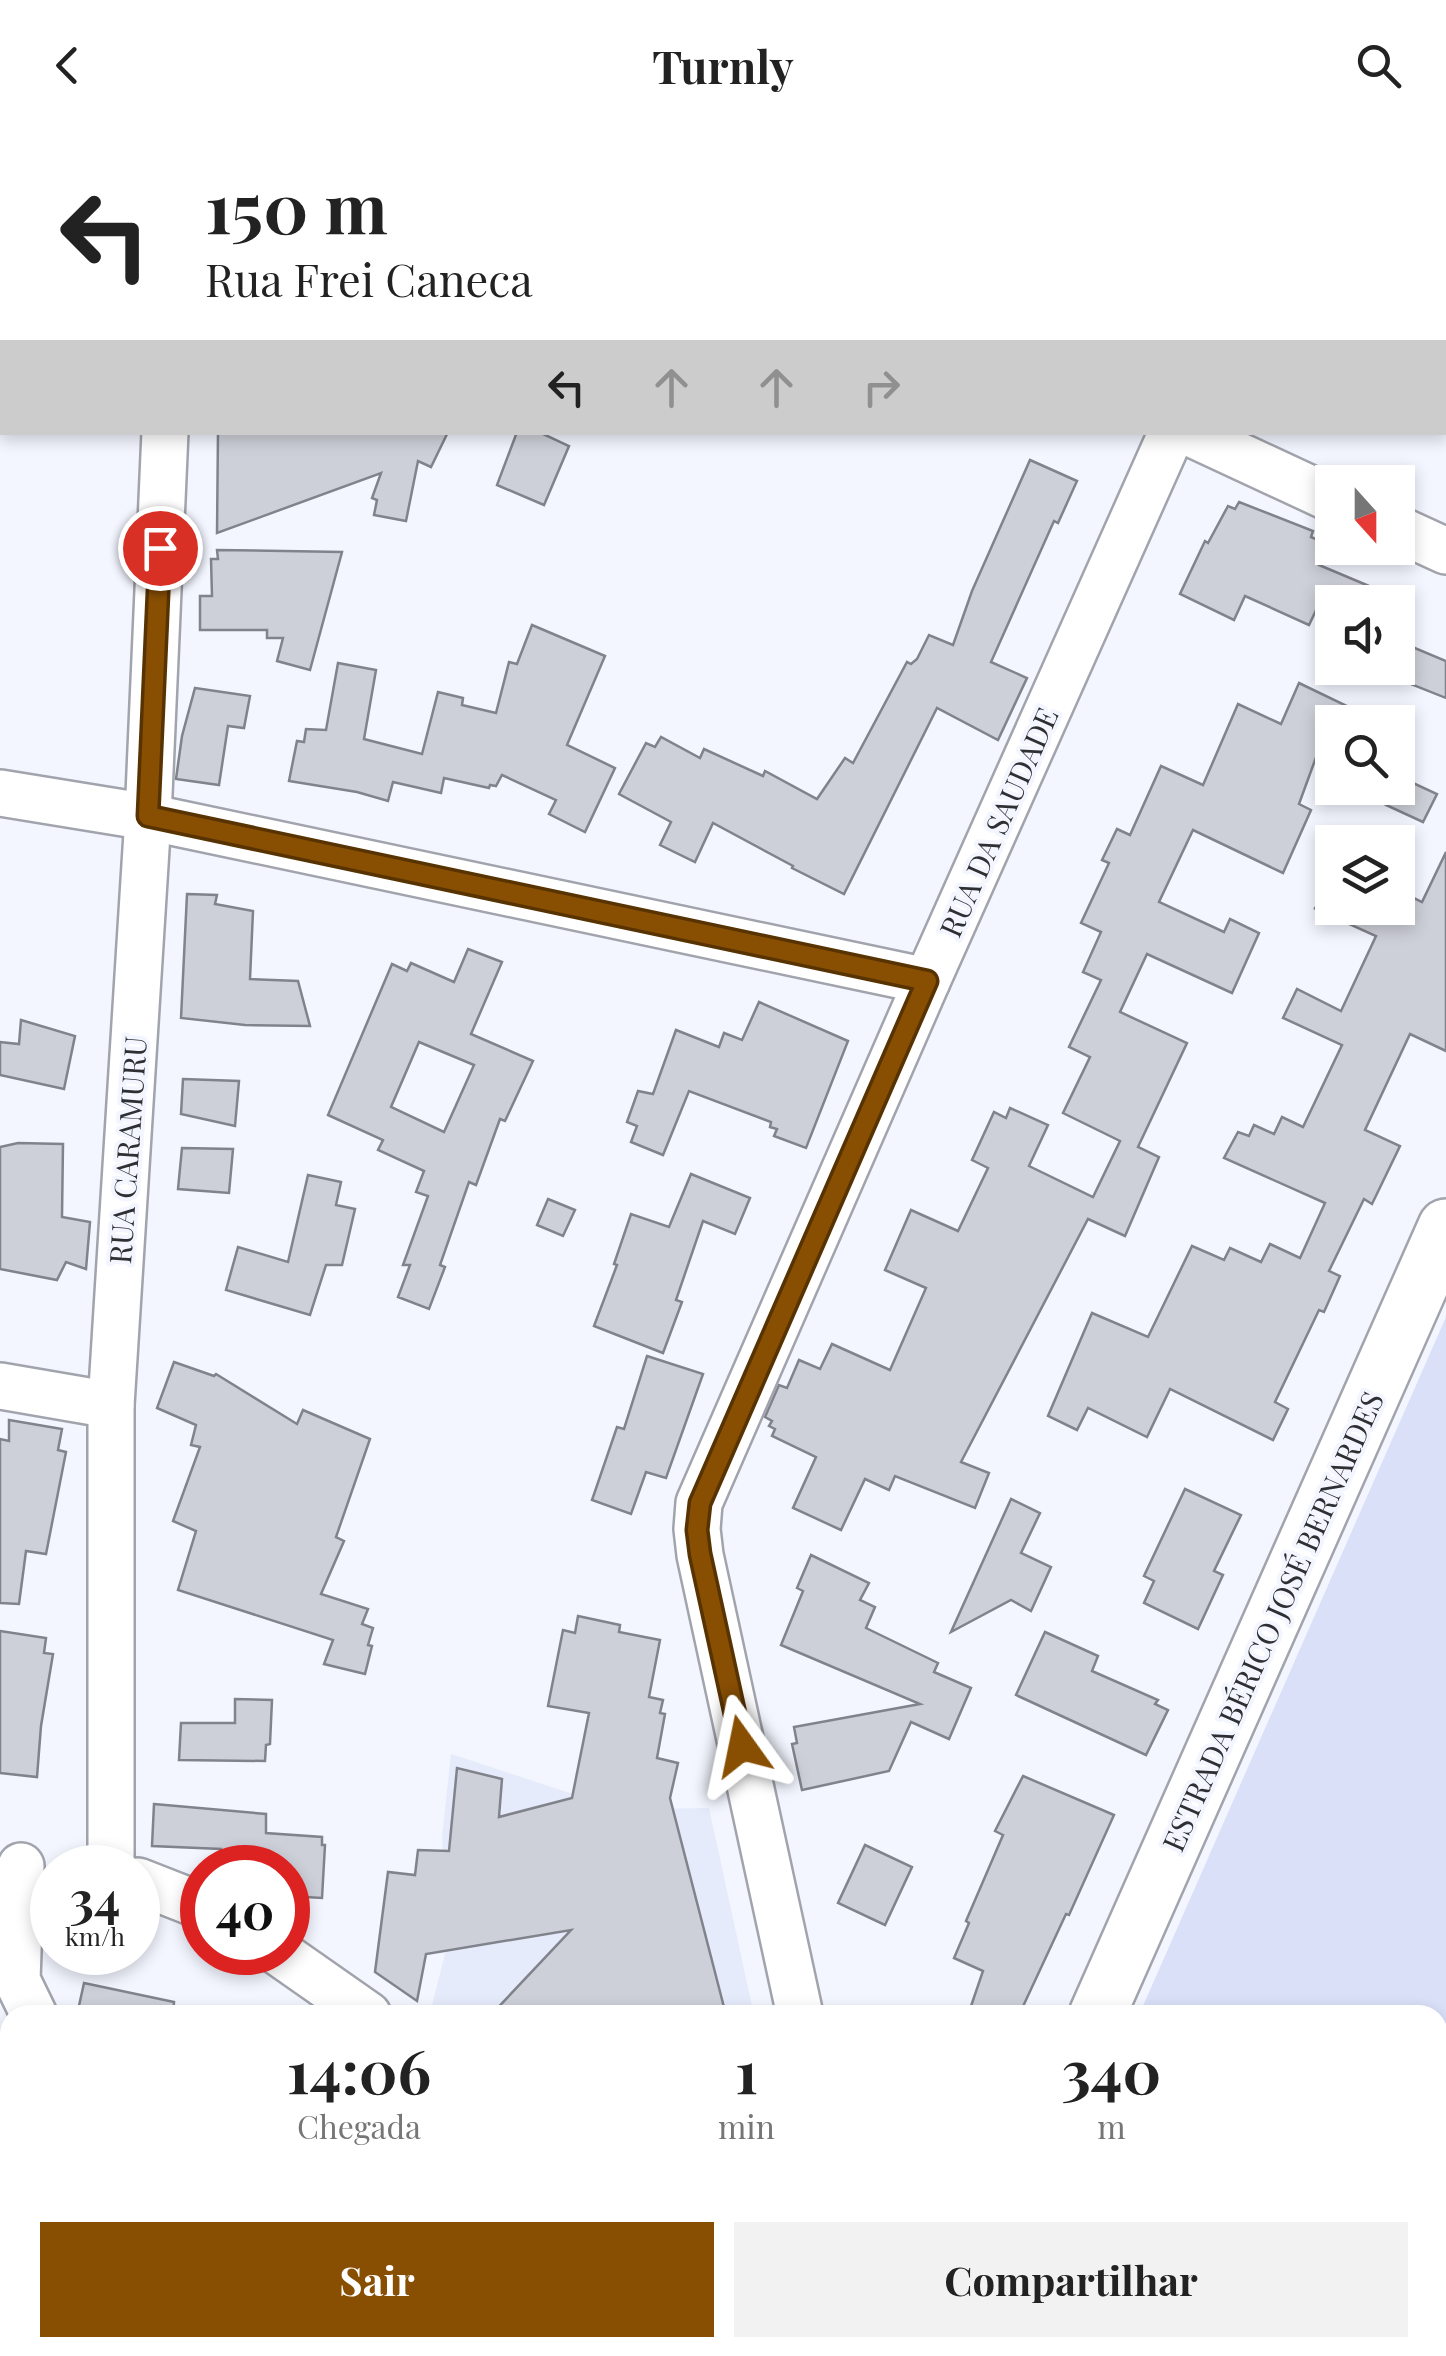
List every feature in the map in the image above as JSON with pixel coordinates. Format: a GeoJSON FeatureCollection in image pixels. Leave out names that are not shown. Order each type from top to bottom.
{"type":"FeatureCollection","features":[{"type":"Feature","properties":{"kind":"main road","name":"ESTRADA BÉRICO JOSÉ BERNARDES"},"geometry":{"type":"LineString","coordinates":[[1100,2005],[1446,1227]]}},
{"type":"Feature","properties":{"kind":"street","name":"RUA CARAMURU"},"geometry":{"type":"LineString","coordinates":[[111,1845],[111,1404],[148,816],[165,435]]}},
{"type":"Feature","properties":{"kind":"street","name":"RUA DA SAUDADE"},"geometry":{"type":"LineString","coordinates":[[798,2005],[700,1554],[700,1503],[1171,435]]}},
{"type":"Feature","properties":{"kind":"street"},"geometry":{"type":"LineString","coordinates":[[1194,435],[1315,491]]}},
{"type":"Feature","properties":{"kind":"street"},"geometry":{"type":"LineString","coordinates":[[1415,537],[1446,551]]}},
{"type":"Feature","properties":{"kind":"street"},"geometry":{"type":"LineString","coordinates":[[0,793],[148,816],[927,981]]}},
{"type":"Feature","properties":{"kind":"street"},"geometry":{"type":"LineString","coordinates":[[0,1386],[111,1404]]}},
{"type":"Feature","properties":{"kind":"street"},"geometry":{"type":"LineString","coordinates":[[26,1866],[16,1980],[29,2005]]}},
{"type":"Feature","properties":{"kind":"street"},"geometry":{"type":"LineString","coordinates":[[310,1974],[354,2005]]}},
{"type":"Feature","properties":{"kind":"shaded area"},"geometry":{"type":"Polygon","coordinates":[[[1446,1317],[1446,2005],[1143,2005],[1446,1317]]]}},
{"type":"Feature","properties":{"kind":"shaded area"},"geometry":{"type":"Polygon","coordinates":[[[451,1754],[619,1809],[709,1808],[752,2005],[432,2005],[449,1938],[442,1837],[451,1754]]]}},
{"type":"Feature","properties":{"kind":"building"},"geometry":{"type":"Polygon","coordinates":[[[218,435],[447,435],[431,467],[418,461],[406,521],[374,515],[377,500],[372,498],[381,473],[217,533],[218,435]]]}},
{"type":"Feature","properties":{"kind":"building"},"geometry":{"type":"Polygon","coordinates":[[[516,435],[545,435],[569,446],[544,505],[497,485],[516,435]]]}},
{"type":"Feature","properties":{"kind":"building"},"geometry":{"type":"Polygon","coordinates":[[[1030,460],[1077,481],[1058,523],[1054,521],[991,662],[1027,678],[998,740],[937,708],[844,894],[713,823],[695,862],[660,845],[671,822],[619,794],[646,743],[655,747],[661,737],[700,758],[704,749],[763,776],[765,771],[817,799],[845,758],[853,763],[907,662],[911,664],[917,659],[929,635],[953,645],[972,591],[1030,460]]]}},
{"type":"Feature","properties":{"kind":"building"},"geometry":{"type":"Polygon","coordinates":[[[1239,502],[1313,531],[1315,565],[1367,585],[1315,585],[1315,612],[1309,625],[1245,596],[1234,620],[1180,594],[1205,541],[1208,543],[1228,506],[1235,509],[1239,502]]]}},
{"type":"Feature","properties":{"kind":"building"},"geometry":{"type":"Polygon","coordinates":[[[217,550],[342,552],[310,670],[277,661],[283,638],[267,638],[267,630],[200,630],[200,596],[212,596],[211,559],[218,559],[217,550]]]}},
{"type":"Feature","properties":{"kind":"building"},"geometry":{"type":"Polygon","coordinates":[[[532,625],[605,656],[567,745],[615,768],[585,832],[549,814],[556,800],[502,775],[496,786],[489,788],[444,778],[441,793],[393,782],[388,801],[289,781],[297,741],[304,742],[306,729],[326,730],[338,663],[376,670],[364,739],[422,754],[438,692],[463,698],[462,705],[496,713],[509,662],[517,664],[532,625]]]}},
{"type":"Feature","properties":{"kind":"building"},"geometry":{"type":"Polygon","coordinates":[[[1415,648],[1446,661],[1446,698],[1413,685],[1415,648]]]}},
{"type":"Feature","properties":{"kind":"building"},"geometry":{"type":"Polygon","coordinates":[[[1299,683],[1345,705],[1315,705],[1315,760],[1299,804],[1311,810],[1283,873],[1193,830],[1159,902],[1224,932],[1230,919],[1259,933],[1232,993],[1147,954],[1120,1012],[1187,1043],[1138,1147],[1159,1157],[1125,1236],[1088,1219],[961,1462],[989,1473],[975,1508],[895,1476],[889,1490],[865,1479],[841,1530],[793,1508],[816,1457],[772,1436],[775,1429],[765,1417],[779,1385],[787,1388],[799,1360],[820,1369],[832,1344],[890,1370],[926,1288],[885,1270],[911,1210],[958,1231],[988,1168],[972,1160],[994,1112],[1006,1118],[1010,1108],[1048,1125],[1029,1166],[1093,1197],[1120,1141],[1063,1113],[1090,1057],[1069,1047],[1101,980],[1083,972],[1101,932],[1081,923],[1109,863],[1102,860],[1117,829],[1130,835],[1161,766],[1203,785],[1238,704],[1281,724],[1299,683]]]}},
{"type":"Feature","properties":{"kind":"building"},"geometry":{"type":"Polygon","coordinates":[[[195,688],[250,696],[244,728],[228,726],[219,785],[176,779],[195,688]]]}},
{"type":"Feature","properties":{"kind":"building"},"geometry":{"type":"Polygon","coordinates":[[[1415,784],[1437,794],[1423,822],[1386,805],[1415,805],[1415,784]]]}},
{"type":"Feature","properties":{"kind":"building"},"geometry":{"type":"Polygon","coordinates":[[[1446,852],[1446,1051],[1410,1034],[1365,1130],[1400,1146],[1372,1204],[1364,1199],[1329,1271],[1340,1276],[1324,1312],[1319,1310],[1275,1402],[1288,1409],[1273,1440],[1170,1389],[1147,1437],[1088,1408],[1077,1430],[1048,1416],[1092,1313],[1148,1337],[1192,1246],[1224,1260],[1230,1248],[1261,1262],[1270,1244],[1300,1258],[1325,1203],[1224,1158],[1238,1132],[1249,1136],[1254,1125],[1274,1134],[1282,1117],[1303,1127],[1342,1045],[1283,1018],[1297,989],[1341,1011],[1376,936],[1352,925],[1415,925],[1415,898],[1422,902],[1446,852]]]}},
{"type":"Feature","properties":{"kind":"building"},"geometry":{"type":"Polygon","coordinates":[[[187,894],[217,895],[215,904],[253,911],[250,979],[298,981],[310,1026],[245,1025],[181,1018],[187,894]]]}},
{"type":"Feature","properties":{"kind":"building"},"geometry":{"type":"Polygon","coordinates":[[[468,949],[502,962],[471,1034],[533,1061],[505,1121],[500,1119],[476,1185],[469,1182],[429,1309],[398,1297],[410,1265],[403,1265],[428,1196],[416,1192],[424,1171],[378,1150],[383,1140],[328,1115],[392,964],[407,971],[411,963],[454,982],[468,949]],[[419,1042],[391,1107],[444,1132],[474,1065],[419,1042]]]}},
{"type":"Feature","properties":{"kind":"building"},"geometry":{"type":"Polygon","coordinates":[[[759,1002],[848,1041],[806,1148],[774,1136],[777,1129],[770,1127],[771,1122],[689,1091],[663,1155],[631,1142],[637,1126],[627,1122],[638,1091],[653,1094],[676,1030],[719,1047],[724,1033],[742,1040],[759,1002]]]}},
{"type":"Feature","properties":{"kind":"building"},"geometry":{"type":"Polygon","coordinates":[[[21,1020],[75,1036],[64,1089],[0,1075],[0,1042],[19,1044],[21,1020]]]}},
{"type":"Feature","properties":{"kind":"building"},"geometry":{"type":"Polygon","coordinates":[[[183,1079],[239,1081],[235,1126],[181,1114],[183,1079]]]}},
{"type":"Feature","properties":{"kind":"building"},"geometry":{"type":"Polygon","coordinates":[[[18,1143],[63,1144],[62,1217],[90,1222],[86,1269],[66,1262],[57,1280],[0,1269],[0,1147],[18,1143]]]}},
{"type":"Feature","properties":{"kind":"building"},"geometry":{"type":"Polygon","coordinates":[[[182,1148],[233,1149],[229,1193],[178,1189],[182,1148]]]}},
{"type":"Feature","properties":{"kind":"building"},"geometry":{"type":"Polygon","coordinates":[[[691,1174],[750,1198],[735,1234],[703,1221],[676,1300],[682,1302],[663,1353],[594,1326],[631,1214],[669,1227],[691,1174]]]}},
{"type":"Feature","properties":{"kind":"building"},"geometry":{"type":"Polygon","coordinates":[[[308,1175],[341,1182],[336,1205],[355,1209],[342,1265],[326,1265],[310,1315],[226,1290],[238,1247],[288,1262],[308,1175]]]}},
{"type":"Feature","properties":{"kind":"building"},"geometry":{"type":"Polygon","coordinates":[[[548,1199],[575,1210],[563,1236],[537,1225],[548,1199]]]}},
{"type":"Feature","properties":{"kind":"building"},"geometry":{"type":"Polygon","coordinates":[[[647,1356],[703,1374],[666,1478],[646,1472],[631,1514],[592,1500],[617,1427],[624,1429],[647,1356]]]}},
{"type":"Feature","properties":{"kind":"building"},"geometry":{"type":"Polygon","coordinates":[[[174,1362],[216,1374],[297,1424],[303,1410],[370,1439],[336,1537],[344,1541],[321,1594],[368,1609],[362,1624],[373,1628],[365,1674],[324,1664],[333,1640],[178,1590],[196,1531],[173,1521],[200,1447],[191,1445],[196,1425],[157,1408],[174,1362]]]}},
{"type":"Feature","properties":{"kind":"building"},"geometry":{"type":"Polygon","coordinates":[[[9,1420],[62,1429],[58,1450],[66,1452],[46,1554],[26,1551],[19,1604],[0,1603],[0,1439],[9,1441],[9,1420]]]}},
{"type":"Feature","properties":{"kind":"building"},"geometry":{"type":"Polygon","coordinates":[[[1185,1489],[1241,1515],[1214,1571],[1223,1575],[1198,1629],[1144,1603],[1154,1581],[1144,1576],[1185,1489]]]}},
{"type":"Feature","properties":{"kind":"building"},"geometry":{"type":"Polygon","coordinates":[[[1011,1499],[1040,1513],[1021,1553],[1051,1567],[1031,1611],[1011,1600],[951,1632],[1011,1499]]]}},
{"type":"Feature","properties":{"kind":"building"},"geometry":{"type":"Polygon","coordinates":[[[811,1555],[869,1583],[860,1600],[875,1607],[866,1628],[938,1663],[934,1672],[971,1688],[949,1739],[911,1722],[889,1771],[802,1790],[792,1744],[797,1743],[794,1727],[920,1704],[781,1645],[803,1591],[797,1588],[811,1555]]]}},
{"type":"Feature","properties":{"kind":"building"},"geometry":{"type":"Polygon","coordinates":[[[578,1616],[620,1625],[619,1632],[660,1640],[649,1697],[663,1700],[660,1713],[665,1714],[657,1758],[678,1763],[670,1798],[723,2005],[500,2005],[571,1930],[426,1954],[417,2001],[375,1972],[388,1872],[415,1875],[418,1850],[449,1851],[457,1768],[502,1779],[499,1817],[572,1798],[589,1713],[548,1706],[563,1630],[575,1633],[578,1616]]]}},
{"type":"Feature","properties":{"kind":"building"},"geometry":{"type":"Polygon","coordinates":[[[0,1631],[46,1638],[44,1653],[53,1654],[37,1777],[0,1773],[0,1631]]]}},
{"type":"Feature","properties":{"kind":"building"},"geometry":{"type":"Polygon","coordinates":[[[1045,1632],[1098,1656],[1092,1671],[1158,1700],[1155,1704],[1168,1710],[1146,1755],[1016,1695],[1045,1632]]]}},
{"type":"Feature","properties":{"kind":"building"},"geometry":{"type":"Polygon","coordinates":[[[235,1699],[272,1700],[270,1744],[266,1745],[265,1761],[179,1760],[181,1723],[235,1723],[235,1699]]]}},
{"type":"Feature","properties":{"kind":"building"},"geometry":{"type":"Polygon","coordinates":[[[1023,1776],[1114,1815],[1024,2005],[971,2005],[983,1971],[954,1958],[1003,1835],[995,1831],[1023,1776]]]}},
{"type":"Feature","properties":{"kind":"building"},"geometry":{"type":"Polygon","coordinates":[[[154,1804],[266,1814],[266,1833],[322,1837],[322,1898],[310,1897],[310,1845],[152,1845],[154,1804]]]}},
{"type":"Feature","properties":{"kind":"building"},"geometry":{"type":"Polygon","coordinates":[[[865,1845],[912,1867],[885,1925],[838,1903],[865,1845]]]}},
{"type":"Feature","properties":{"kind":"building"},"geometry":{"type":"Polygon","coordinates":[[[84,1983],[174,2002],[174,2005],[79,2005],[84,1983]]]}},
{"type":"Feature","properties":{"kind":"route"},"geometry":{"type":"LineString","coordinates":[[160,548],[148,816],[927,981],[700,1503],[700,1554],[742,1746]]}}]}
